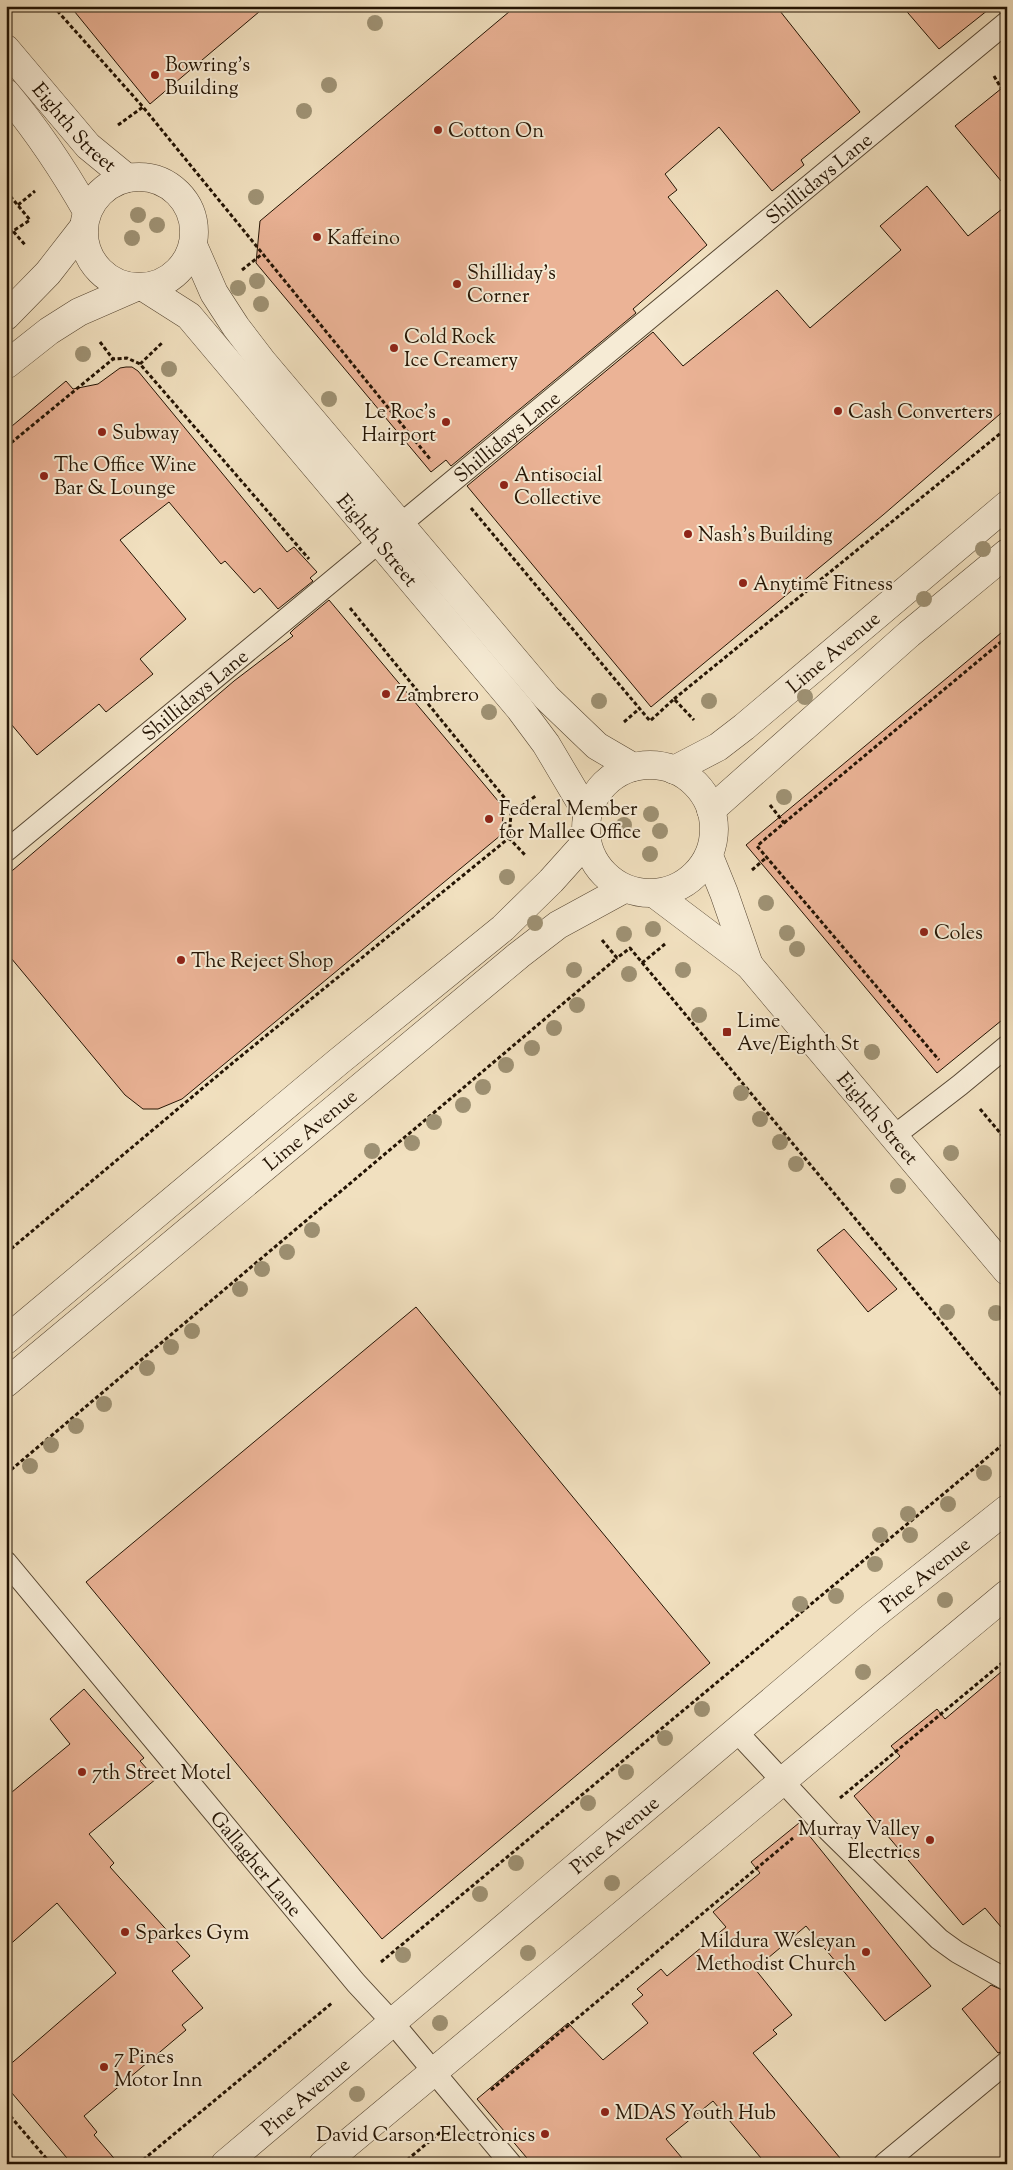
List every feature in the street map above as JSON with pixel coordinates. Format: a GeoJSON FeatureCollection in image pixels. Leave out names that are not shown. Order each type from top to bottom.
{"type":"FeatureCollection","features":[{"type":"Feature","properties":{"kind":"street","name":"Eighth Street"},"geometry":{"type":"LineString","coordinates":[[6,49],[88,146],[127,178]]}},
{"type":"Feature","properties":{"kind":"street","name":"Eighth Street"},"geometry":{"type":"LineString","coordinates":[[6,93],[62,168],[85,219]]}},
{"type":"Feature","properties":{"kind":"street"},"geometry":{"type":"LineString","coordinates":[[6,316],[48,273],[85,219],[97,196],[110,184],[127,178],[143,177],[159,180],[172,188],[184,200],[191,214],[195,229],[193,245],[187,261],[176,274],[162,283],[140,288],[80,312],[49,332],[6,365]]}},
{"type":"Feature","properties":{"kind":"street"},"geometry":{"type":"LineString","coordinates":[[85,219],[84,245],[91,261],[102,275],[117,284],[140,288]]}},
{"type":"Feature","properties":{"kind":"street","name":"Eighth Street"},"geometry":{"type":"LineString","coordinates":[[193,245],[214,293],[236,327],[401,525],[547,698],[597,746],[633,767]]}},
{"type":"Feature","properties":{"kind":"street","name":"Eighth Street"},"geometry":{"type":"LineString","coordinates":[[140,288],[189,316],[520,709],[546,744],[587,814]]}},
{"type":"Feature","properties":{"kind":"street","name":"Lime Avenue"},"geometry":{"type":"LineString","coordinates":[[674,770],[718,747],[752,721],[1007,505]]}},
{"type":"Feature","properties":{"kind":"street","name":"Lime Avenue"},"geometry":{"type":"LineString","coordinates":[[711,810],[909,634],[1007,554]]}},
{"type":"Feature","properties":{"kind":"street"},"geometry":{"type":"LineString","coordinates":[[661,766],[674,770],[690,779],[703,793],[711,810],[714,825],[713,841],[709,856],[700,871],[687,882],[671,890],[655,894],[639,893],[624,889],[606,877],[593,862],[586,842],[585,827],[587,814],[593,797],[603,784],[617,773],[633,767],[661,766]]}},
{"type":"Feature","properties":{"kind":"street","name":"Lime Avenue"},"geometry":{"type":"LineString","coordinates":[[6,1340],[338,1062],[502,928],[551,881],[586,842]]}},
{"type":"Feature","properties":{"kind":"street","name":"Eighth Street"},"geometry":{"type":"LineString","coordinates":[[709,856],[749,965]]}},
{"type":"Feature","properties":{"kind":"street","name":"Lime Avenue"},"geometry":{"type":"LineString","coordinates":[[6,1383],[519,954],[578,913],[624,889]]}},
{"type":"Feature","properties":{"kind":"street","name":"Eighth Street"},"geometry":{"type":"LineString","coordinates":[[655,894],[749,965],[1007,1271]]}},
{"type":"Feature","properties":{"kind":"street","name":"Pine Avenue"},"geometry":{"type":"LineString","coordinates":[[225,2164],[870,1618],[1007,1509]]}},
{"type":"Feature","properties":{"kind":"street"},"geometry":{"type":"LineString","coordinates":[[323,2164],[1007,1594]]}},
{"type":"Feature","properties":{"kind":"lane","name":"Shillidays Lane"},"geometry":{"type":"LineString","coordinates":[[6,851],[330,583],[380,544],[450,483],[1007,22]]}},
{"type":"Feature","properties":{"kind":"lane"},"geometry":{"type":"LineString","coordinates":[[894,1136],[1007,1046]]}},
{"type":"Feature","properties":{"kind":"lane","name":"Gallagher Lane"},"geometry":{"type":"LineString","coordinates":[[6,1562],[356,1982],[394,2022],[510,2164]]}},
{"type":"Feature","properties":{"kind":"lane"},"geometry":{"type":"LineString","coordinates":[[736,1732],[817,1818],[939,1939],[957,1952],[1007,1980]]}},
{"type":"Feature","properties":{"kind":"lane"},"geometry":{"type":"LineString","coordinates":[[884,2164],[1007,2062]]}},
{"type":"Feature","properties":{"kind":"path"},"geometry":{"type":"LineString","coordinates":[[53,6],[143,107],[450,483],[650,722],[674,699],[1007,428]]}},
{"type":"Feature","properties":{"kind":"path"},"geometry":{"type":"LineString","coordinates":[[6,237],[13,232]]}},
{"type":"Feature","properties":{"kind":"path"},"geometry":{"type":"LineString","coordinates":[[6,447],[113,359]]}},
{"type":"Feature","properties":{"kind":"path"},"geometry":{"type":"LineString","coordinates":[[6,1253],[509,838],[511,814],[508,802],[330,583],[140,364]]}},
{"type":"Feature","properties":{"kind":"path"},"geometry":{"type":"LineString","coordinates":[[1007,637],[757,846],[1007,1141]]}},
{"type":"Feature","properties":{"kind":"path"},"geometry":{"type":"LineString","coordinates":[[674,699],[718,747]]}},
{"type":"Feature","properties":{"kind":"path"},"geometry":{"type":"LineString","coordinates":[[747,776],[784,823]]}},
{"type":"Feature","properties":{"kind":"path"},"geometry":{"type":"LineString","coordinates":[[509,838],[551,881]]}},
{"type":"Feature","properties":{"kind":"path"},"geometry":{"type":"LineString","coordinates":[[578,913],[617,958]]}},
{"type":"Feature","properties":{"kind":"path"},"geometry":{"type":"LineString","coordinates":[[6,1474],[630,948],[1007,1401]]}},
{"type":"Feature","properties":{"kind":"path"},"geometry":{"type":"LineString","coordinates":[[138,2164],[1007,1441]]}},
{"type":"Feature","properties":{"kind":"path"},"geometry":{"type":"LineString","coordinates":[[402,2164],[1007,1659]]}},
{"type":"Feature","properties":{"kind":"path"},"geometry":{"type":"LineString","coordinates":[[6,2111],[51,2164]]}},
{"type":"Feature","properties":{"kind":"building","name":"Bowring's Building"},"geometry":{"type":"Polygon","coordinates":[[[70,6],[266,6],[150,104],[70,6]]]}},
{"type":"Feature","properties":{"kind":"building"},"geometry":{"type":"Polygon","coordinates":[[[516,6],[776,6],[860,112],[801,160],[804,165],[772,191],[719,127],[665,174],[677,190],[668,197],[707,245],[633,309],[636,313],[451,466],[446,460],[431,472],[256,263],[260,221],[516,6]]]}},
{"type":"Feature","properties":{"kind":"building"},"geometry":{"type":"Polygon","coordinates":[[[902,6],[993,6],[939,49],[902,6]]]}},
{"type":"Feature","properties":{"kind":"building"},"geometry":{"type":"Polygon","coordinates":[[[1007,84],[1007,188],[955,126],[1007,84]]]}},
{"type":"Feature","properties":{"kind":"building"},"geometry":{"type":"Polygon","coordinates":[[[927,186],[968,236],[1007,205],[1007,408],[883,515],[651,707],[467,486],[653,332],[683,366],[777,290],[810,328],[901,250],[880,226],[927,186]]]}},
{"type":"Feature","properties":{"kind":"building"},"geometry":{"type":"Polygon","coordinates":[[[132,367],[138,371],[287,552],[294,547],[317,572],[310,578],[313,581],[278,609],[260,588],[254,593],[225,561],[221,564],[169,502],[120,540],[186,619],[140,659],[153,674],[106,712],[99,704],[37,755],[6,718],[6,431],[66,381],[73,389],[98,384],[120,368],[132,367]]]}},
{"type":"Feature","properties":{"kind":"building"},"geometry":{"type":"Polygon","coordinates":[[[329,600],[504,808],[501,835],[182,1099],[158,1109],[143,1109],[125,1095],[6,952],[6,876],[234,681],[293,636],[290,633],[294,629],[329,600]]]}},
{"type":"Feature","properties":{"kind":"building","name":"Coles"},"geometry":{"type":"Polygon","coordinates":[[[1007,628],[1007,1016],[937,1073],[746,845],[1007,628]]]}},
{"type":"Feature","properties":{"kind":"building"},"geometry":{"type":"Polygon","coordinates":[[[844,1229],[897,1289],[868,1312],[817,1250],[844,1229]]]}},
{"type":"Feature","properties":{"kind":"building"},"geometry":{"type":"Polygon","coordinates":[[[416,1307],[710,1663],[382,1939],[86,1582],[416,1307]]]}},
{"type":"Feature","properties":{"kind":"building"},"geometry":{"type":"Polygon","coordinates":[[[1007,1667],[1007,1934],[985,1908],[963,1925],[854,1796],[900,1756],[891,1746],[937,1709],[945,1719],[1007,1667]]]}},
{"type":"Feature","properties":{"kind":"building"},"geometry":{"type":"Polygon","coordinates":[[[84,1689],[144,1758],[140,1761],[156,1779],[89,1834],[114,1863],[110,1867],[190,1956],[172,1971],[203,2008],[182,2025],[186,2030],[84,2116],[97,2132],[94,2135],[119,2164],[72,2164],[6,2086],[6,2068],[116,1973],[57,1903],[6,1948],[6,1797],[70,1744],[50,1719],[84,1689]]]}},
{"type":"Feature","properties":{"kind":"building"},"geometry":{"type":"Polygon","coordinates":[[[799,1823],[931,1986],[885,2021],[806,1926],[755,1969],[792,2015],[773,2030],[777,2034],[753,2053],[845,2164],[766,2164],[713,2101],[666,2139],[687,2164],[532,2164],[477,2099],[568,2023],[603,2060],[648,2023],[632,2004],[643,1995],[637,1989],[661,1969],[667,1976],[726,1927],[713,1912],[760,1873],[751,1862],[799,1823]]]}},
{"type":"Feature","properties":{"kind":"building"},"geometry":{"type":"Polygon","coordinates":[[[991,1985],[1007,1992],[1007,2050],[998,2053],[962,2009],[991,1985]]]}},
{"type":"Feature","properties":{"kind":"place","name":"Bowring's Building"},"geometry":{"type":"Point","coordinates":[155,75]}},
{"type":"Feature","properties":{"kind":"place","name":"Cotton On"},"geometry":{"type":"Point","coordinates":[438,130]}},
{"type":"Feature","properties":{"kind":"place","name":"Kaffeino"},"geometry":{"type":"Point","coordinates":[317,237]}},
{"type":"Feature","properties":{"kind":"place","name":"Shilliday's Corner"},"geometry":{"type":"Point","coordinates":[457,284]}},
{"type":"Feature","properties":{"kind":"place","name":"Cold Rock Ice Creamery"},"geometry":{"type":"Point","coordinates":[394,348]}},
{"type":"Feature","properties":{"kind":"place","name":"Cash Converters"},"geometry":{"type":"Point","coordinates":[838,411]}},
{"type":"Feature","properties":{"kind":"place","name":"Le Roc's Hairport"},"geometry":{"type":"Point","coordinates":[446,422]}},
{"type":"Feature","properties":{"kind":"place","name":"Subway"},"geometry":{"type":"Point","coordinates":[102,432]}},
{"type":"Feature","properties":{"kind":"place","name":"The Office Wine Bar & Lounge"},"geometry":{"type":"Point","coordinates":[44,476]}},
{"type":"Feature","properties":{"kind":"place","name":"Antisocial Collective"},"geometry":{"type":"Point","coordinates":[504,485]}},
{"type":"Feature","properties":{"kind":"place","name":"Nash's Building"},"geometry":{"type":"Point","coordinates":[688,534]}},
{"type":"Feature","properties":{"kind":"place","name":"Anytime Fitness"},"geometry":{"type":"Point","coordinates":[743,583]}},
{"type":"Feature","properties":{"kind":"place","name":"Zambrero"},"geometry":{"type":"Point","coordinates":[386,694]}},
{"type":"Feature","properties":{"kind":"place","name":"Federal Member for Mallee Office"},"geometry":{"type":"Point","coordinates":[489,819]}},
{"type":"Feature","properties":{"kind":"place","name":"Coles"},"geometry":{"type":"Point","coordinates":[924,932]}},
{"type":"Feature","properties":{"kind":"place","name":"The Reject Shop"},"geometry":{"type":"Point","coordinates":[181,960]}},
{"type":"Feature","properties":{"kind":"place","name":"Lime Ave/Eighth St"},"geometry":{"type":"Point","coordinates":[727,1032]}},
{"type":"Feature","properties":{"kind":"place","name":"7th Street Motel"},"geometry":{"type":"Point","coordinates":[82,1772]}},
{"type":"Feature","properties":{"kind":"place","name":"Murray Valley Electrics"},"geometry":{"type":"Point","coordinates":[930,1840]}},
{"type":"Feature","properties":{"kind":"place","name":"Sparkes Gym"},"geometry":{"type":"Point","coordinates":[125,1932]}},
{"type":"Feature","properties":{"kind":"place","name":"Mildura Wesleyan Methodist Church"},"geometry":{"type":"Point","coordinates":[866,1952]}},
{"type":"Feature","properties":{"kind":"place","name":"7 Pines Motor Inn"},"geometry":{"type":"Point","coordinates":[104,2067]}},
{"type":"Feature","properties":{"kind":"place","name":"MDAS Youth Hub"},"geometry":{"type":"Point","coordinates":[605,2112]}},
{"type":"Feature","properties":{"kind":"place","name":"David Carson Electronics"},"geometry":{"type":"Point","coordinates":[545,2134]}}]}
